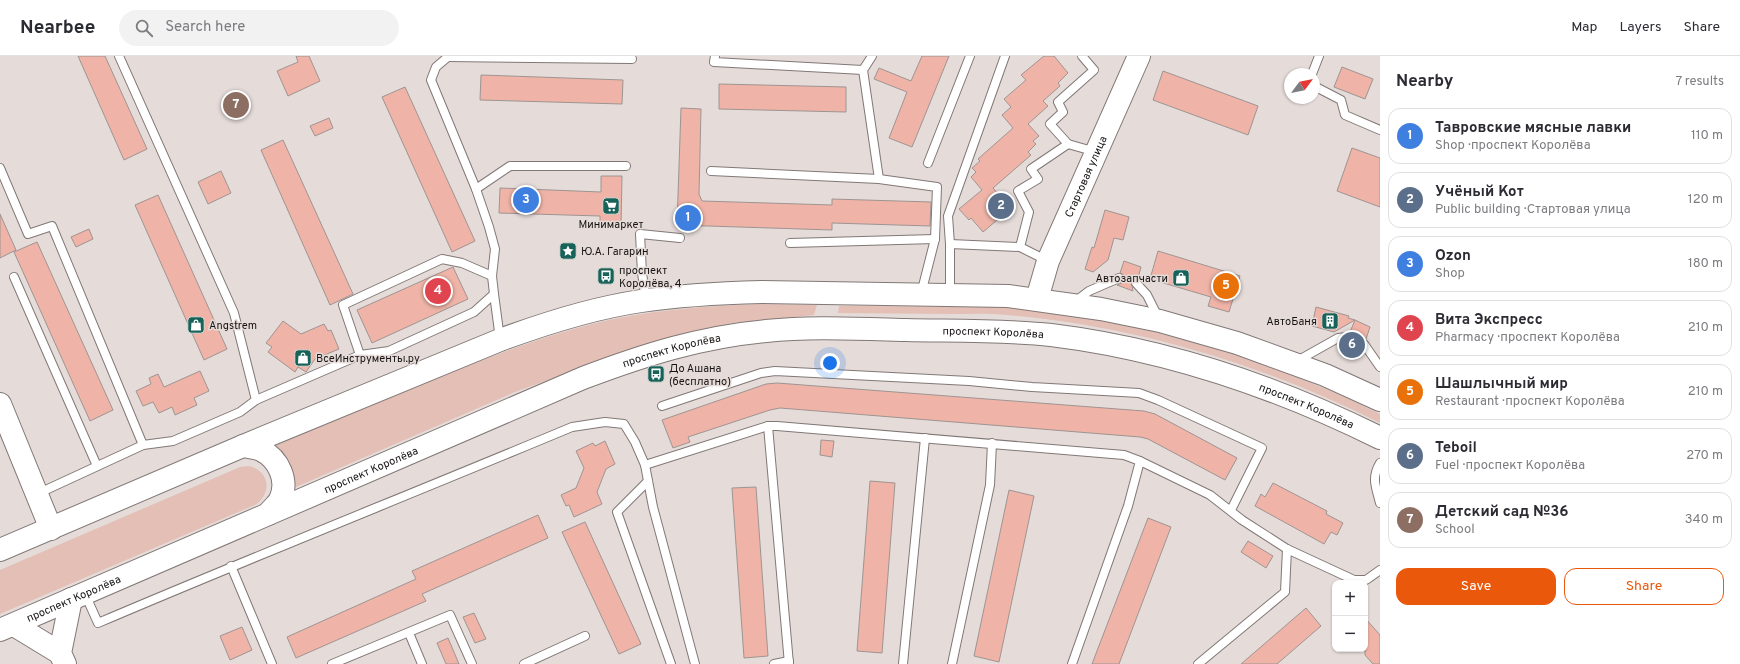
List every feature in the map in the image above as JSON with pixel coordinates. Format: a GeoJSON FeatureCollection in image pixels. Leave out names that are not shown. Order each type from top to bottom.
{"type":"FeatureCollection","features":[{"type":"Feature","properties":{"kind":"main road","name":"Стартовая улица"},"geometry":{"type":"LineString","coordinates":[[1037,299],[1048,261],[1139,56]]}},
{"type":"Feature","properties":{"kind":"main road"},"geometry":{"type":"LineString","coordinates":[[0,550],[243,446],[500,340],[542,325],[587,312],[646,300],[734,293],[922,294],[1008,296],[1037,299],[1072,304],[1160,321],[1237,343],[1325,375],[1380,400]]}},
{"type":"Feature","properties":{"kind":"main road"},"geometry":{"type":"LineString","coordinates":[[830,329],[824,320],[822,312],[826,302],[834,293]]}},
{"type":"Feature","properties":{"kind":"main road","name":"проспект Королёва"},"geometry":{"type":"LineString","coordinates":[[7,628],[583,378],[642,356],[704,340],[735,335],[798,329],[1004,331],[1051,335],[1097,342],[1185,362],[1227,375],[1311,406],[1380,438]]}},
{"type":"Feature","properties":{"kind":"main road"},"geometry":{"type":"LineString","coordinates":[[0,404],[4,428],[51,529]]}},
{"type":"Feature","properties":{"kind":"main road"},"geometry":{"type":"LineString","coordinates":[[243,446],[260,450],[272,458],[281,471],[284,487],[279,500],[268,514]]}},
{"type":"Feature","properties":{"kind":"main road"},"geometry":{"type":"LineString","coordinates":[[7,628],[62,658],[78,596]]}},
{"type":"Feature","properties":{"kind":"lane"},"geometry":{"type":"LineString","coordinates":[[119,56],[234,313],[256,400]]}},
{"type":"Feature","properties":{"kind":"lane"},"geometry":{"type":"LineString","coordinates":[[500,340],[492,276],[496,248],[476,189],[431,80],[436,67],[449,56],[632,59]]}},
{"type":"Feature","properties":{"kind":"lane"},"geometry":{"type":"LineString","coordinates":[[715,56],[714,62],[863,70]]}},
{"type":"Feature","properties":{"kind":"lane"},"geometry":{"type":"LineString","coordinates":[[872,56],[863,70],[879,179]]}},
{"type":"Feature","properties":{"kind":"lane"},"geometry":{"type":"LineString","coordinates":[[928,163],[970,56]]}},
{"type":"Feature","properties":{"kind":"lane"},"geometry":{"type":"LineString","coordinates":[[950,295],[950,244],[948,216],[1005,56]]}},
{"type":"Feature","properties":{"kind":"lane"},"geometry":{"type":"LineString","coordinates":[[1082,56],[1094,70],[1058,102],[1063,112],[1050,124],[1068,144],[1096,152]]}},
{"type":"Feature","properties":{"kind":"lane"},"geometry":{"type":"LineString","coordinates":[[1314,68],[1319,56]]}},
{"type":"Feature","properties":{"kind":"lane"},"geometry":{"type":"LineString","coordinates":[[1320,89],[1341,100],[1345,115],[1380,130]]}},
{"type":"Feature","properties":{"kind":"lane"},"geometry":{"type":"LineString","coordinates":[[1020,247],[1029,212],[1018,191],[1038,179],[1031,169],[1068,144]]}},
{"type":"Feature","properties":{"kind":"lane"},"geometry":{"type":"LineString","coordinates":[[476,189],[510,166],[626,166]]}},
{"type":"Feature","properties":{"kind":"lane"},"geometry":{"type":"LineString","coordinates":[[0,168],[28,234],[52,226],[143,445]]}},
{"type":"Feature","properties":{"kind":"lane"},"geometry":{"type":"LineString","coordinates":[[711,171],[879,179],[937,187],[935,239],[922,294]]}},
{"type":"Feature","properties":{"kind":"lane"},"geometry":{"type":"LineString","coordinates":[[646,300],[642,273],[640,234],[680,238]]}},
{"type":"Feature","properties":{"kind":"lane"},"geometry":{"type":"LineString","coordinates":[[790,243],[935,239]]}},
{"type":"Feature","properties":{"kind":"lane"},"geometry":{"type":"LineString","coordinates":[[950,244],[1020,247],[1048,261]]}},
{"type":"Feature","properties":{"kind":"lane"},"geometry":{"type":"LineString","coordinates":[[360,355],[343,305],[442,259],[462,263],[492,276]]}},
{"type":"Feature","properties":{"kind":"lane"},"geometry":{"type":"LineString","coordinates":[[14,277],[97,466]]}},
{"type":"Feature","properties":{"kind":"lane"},"geometry":{"type":"LineString","coordinates":[[1072,304],[1089,291],[1119,278]]}},
{"type":"Feature","properties":{"kind":"lane"},"geometry":{"type":"LineString","coordinates":[[1136,283],[1147,295],[1154,306],[1160,321]]}},
{"type":"Feature","properties":{"kind":"lane"},"geometry":{"type":"LineString","coordinates":[[36,495],[143,445],[173,442],[240,412],[256,400],[360,355],[389,351],[396,348],[474,312],[494,294]]}},
{"type":"Feature","properties":{"kind":"lane"},"geometry":{"type":"LineString","coordinates":[[1294,363],[1338,338],[1348,337]]}},
{"type":"Feature","properties":{"kind":"lane"},"geometry":{"type":"LineString","coordinates":[[1364,344],[1380,367]]}},
{"type":"Feature","properties":{"kind":"lane"},"geometry":{"type":"LineString","coordinates":[[662,406],[761,372],[775,371],[970,381],[1032,387],[1139,393],[1158,400],[1262,448],[1231,510]]}},
{"type":"Feature","properties":{"kind":"lane"},"geometry":{"type":"LineString","coordinates":[[78,596],[98,623],[231,566],[572,427],[605,422],[624,424],[635,442],[645,465],[653,507],[695,664]]}},
{"type":"Feature","properties":{"kind":"lane"},"geometry":{"type":"LineString","coordinates":[[768,426],[789,663],[774,664]]}},
{"type":"Feature","properties":{"kind":"lane"},"geometry":{"type":"LineString","coordinates":[[645,465],[768,426],[1106,452],[1124,455],[1140,461],[1210,495],[1242,520],[1287,549],[1354,580],[1366,580],[1380,570]]}},
{"type":"Feature","properties":{"kind":"lane"},"geometry":{"type":"LineString","coordinates":[[903,664],[925,438]]}},
{"type":"Feature","properties":{"kind":"lane"},"geometry":{"type":"LineString","coordinates":[[952,664],[990,485],[992,443]]}},
{"type":"Feature","properties":{"kind":"lane"},"geometry":{"type":"LineString","coordinates":[[1072,664],[1128,506],[1140,461]]}},
{"type":"Feature","properties":{"kind":"lane"},"geometry":{"type":"LineString","coordinates":[[1380,463],[1375,472],[1374,480],[1380,503]]}},
{"type":"Feature","properties":{"kind":"lane"},"geometry":{"type":"LineString","coordinates":[[648,481],[617,512],[671,664]]}},
{"type":"Feature","properties":{"kind":"lane"},"geometry":{"type":"LineString","coordinates":[[1198,664],[1285,592],[1287,549]]}},
{"type":"Feature","properties":{"kind":"lane"},"geometry":{"type":"LineString","coordinates":[[231,566],[272,664]]}},
{"type":"Feature","properties":{"kind":"lane"},"geometry":{"type":"LineString","coordinates":[[332,664],[450,615],[472,664]]}},
{"type":"Feature","properties":{"kind":"lane"},"geometry":{"type":"LineString","coordinates":[[409,633],[422,664]]}},
{"type":"Feature","properties":{"kind":"lane"},"geometry":{"type":"LineString","coordinates":[[524,664],[585,636]]}},
{"type":"Feature","properties":{"kind":"shaded area"},"geometry":{"type":"Polygon","coordinates":[[[762,304],[817,305],[814,315],[733,323],[670,338],[609,358],[515,392],[289,490],[272,447],[504,352],[567,331],[610,320],[653,312],[762,304]]]}},
{"type":"Feature","properties":{"kind":"shaded area"},"geometry":{"type":"Polygon","coordinates":[[[839,306],[1001,307],[1056,313],[1152,331],[1199,343],[1245,358],[1336,393],[1380,414],[1380,423],[1291,383],[1245,366],[1199,351],[1104,328],[1056,320],[1000,314],[838,313],[839,306]]]}},
{"type":"Feature","properties":{"kind":"shaded area"},"geometry":{"type":"Polygon","coordinates":[[[249,466],[261,472],[266,482],[267,487],[265,493],[257,504],[0,614],[0,570],[240,467],[249,466]]]}},
{"type":"Feature","properties":{"kind":"building"},"geometry":{"type":"Polygon","coordinates":[[[78,56],[105,56],[147,149],[124,160],[78,56]]]}},
{"type":"Feature","properties":{"kind":"building"},"geometry":{"type":"Polygon","coordinates":[[[296,56],[309,56],[320,81],[288,96],[277,71],[298,62],[296,56]]]}},
{"type":"Feature","properties":{"kind":"building"},"geometry":{"type":"Polygon","coordinates":[[[922,56],[949,56],[912,147],[889,138],[907,92],[874,79],[879,68],[911,81],[922,56]]]}},
{"type":"Feature","properties":{"kind":"building"},"geometry":{"type":"Polygon","coordinates":[[[1044,56],[1054,56],[1068,73],[1058,83],[1060,86],[1043,101],[1048,106],[1028,124],[1039,136],[1033,141],[1036,144],[1028,152],[1031,155],[993,188],[1004,201],[1001,203],[1005,207],[1000,211],[1003,215],[983,232],[971,218],[969,220],[959,209],[982,190],[971,177],[976,172],[972,168],[980,161],[978,159],[1013,128],[1002,115],[1011,107],[1004,99],[1026,80],[1021,75],[1044,56]]]}},
{"type":"Feature","properties":{"kind":"building"},"geometry":{"type":"Polygon","coordinates":[[[1342,67],[1373,79],[1365,99],[1334,87],[1342,67]]]}},
{"type":"Feature","properties":{"kind":"building"},"geometry":{"type":"Polygon","coordinates":[[[1163,71],[1258,106],[1248,135],[1153,100],[1163,71]]]}},
{"type":"Feature","properties":{"kind":"building"},"geometry":{"type":"Polygon","coordinates":[[[481,75],[623,80],[622,104],[480,100],[481,75]]]}},
{"type":"Feature","properties":{"kind":"building"},"geometry":{"type":"Polygon","coordinates":[[[719,84],[846,87],[846,112],[719,109],[719,84]]]}},
{"type":"Feature","properties":{"kind":"building"},"geometry":{"type":"Polygon","coordinates":[[[405,87],[475,241],[452,252],[382,97],[405,87]]]}},
{"type":"Feature","properties":{"kind":"building"},"geometry":{"type":"Polygon","coordinates":[[[681,108],[701,109],[699,194],[702,201],[832,205],[832,199],[931,202],[930,226],[832,223],[832,230],[677,225],[681,108]]]}},
{"type":"Feature","properties":{"kind":"building"},"geometry":{"type":"Polygon","coordinates":[[[329,118],[333,128],[315,136],[310,126],[329,118]]]}},
{"type":"Feature","properties":{"kind":"building"},"geometry":{"type":"Polygon","coordinates":[[[283,140],[353,294],[330,305],[261,150],[283,140]]]}},
{"type":"Feature","properties":{"kind":"building"},"geometry":{"type":"Polygon","coordinates":[[[1352,148],[1380,158],[1380,207],[1337,191],[1352,148]]]}},
{"type":"Feature","properties":{"kind":"building"},"geometry":{"type":"Polygon","coordinates":[[[221,171],[231,193],[208,204],[198,182],[221,171]]]}},
{"type":"Feature","properties":{"kind":"building"},"geometry":{"type":"Polygon","coordinates":[[[601,176],[622,176],[621,227],[600,226],[600,216],[499,213],[500,188],[601,192],[601,176]]]}},
{"type":"Feature","properties":{"kind":"building"},"geometry":{"type":"Polygon","coordinates":[[[158,195],[227,349],[204,360],[135,205],[158,195]]]}},
{"type":"Feature","properties":{"kind":"building"},"geometry":{"type":"Polygon","coordinates":[[[1105,210],[1129,217],[1123,240],[1114,238],[1108,260],[1093,272],[1085,269],[1092,247],[1094,248],[1105,210]]]}},
{"type":"Feature","properties":{"kind":"building"},"geometry":{"type":"Polygon","coordinates":[[[0,214],[16,250],[0,258],[0,214]]]}},
{"type":"Feature","properties":{"kind":"building"},"geometry":{"type":"Polygon","coordinates":[[[89,229],[93,239],[76,247],[71,237],[89,229]]]}},
{"type":"Feature","properties":{"kind":"building"},"geometry":{"type":"Polygon","coordinates":[[[37,242],[113,410],[90,421],[14,252],[37,242]]]}},
{"type":"Feature","properties":{"kind":"building"},"geometry":{"type":"Polygon","coordinates":[[[1158,251],[1240,276],[1229,312],[1208,306],[1211,297],[1150,279],[1158,251]]]}},
{"type":"Feature","properties":{"kind":"building"},"geometry":{"type":"Polygon","coordinates":[[[1124,261],[1141,267],[1138,278],[1134,278],[1131,281],[1133,291],[1117,285],[1122,283],[1124,279],[1124,275],[1120,273],[1124,261]]]}},
{"type":"Feature","properties":{"kind":"building"},"geometry":{"type":"Polygon","coordinates":[[[453,267],[468,299],[372,343],[357,310],[453,267]]]}},
{"type":"Feature","properties":{"kind":"building","name":"АвтоБаня"},"geometry":{"type":"Polygon","coordinates":[[[1316,307],[1349,316],[1348,318],[1355,320],[1334,332],[1312,326],[1316,307]]]}},
{"type":"Feature","properties":{"kind":"building"},"geometry":{"type":"Polygon","coordinates":[[[1355,320],[1370,327],[1366,339],[1361,339],[1359,342],[1361,349],[1346,344],[1353,339],[1353,334],[1350,332],[1355,320]]]}},
{"type":"Feature","properties":{"kind":"building"},"geometry":{"type":"Polygon","coordinates":[[[283,321],[301,334],[324,324],[328,331],[331,330],[339,349],[315,359],[306,372],[298,367],[295,372],[268,352],[272,347],[266,343],[283,321]]]}},
{"type":"Feature","properties":{"kind":"building"},"geometry":{"type":"Polygon","coordinates":[[[200,371],[209,391],[194,398],[197,405],[175,415],[172,407],[159,413],[153,402],[143,406],[136,391],[151,384],[149,378],[158,374],[164,387],[200,371]]]}},
{"type":"Feature","properties":{"kind":"building"},"geometry":{"type":"Polygon","coordinates":[[[777,383],[1144,411],[1155,414],[1237,458],[1225,480],[1148,439],[1140,437],[780,408],[688,437],[690,442],[673,448],[662,420],[766,384],[777,383]]]}},
{"type":"Feature","properties":{"kind":"building"},"geometry":{"type":"Polygon","coordinates":[[[821,440],[834,441],[832,457],[820,455],[821,440]]]}},
{"type":"Feature","properties":{"kind":"building"},"geometry":{"type":"Polygon","coordinates":[[[605,441],[615,464],[606,469],[597,492],[602,504],[574,517],[569,505],[566,506],[561,495],[576,488],[584,468],[576,451],[593,443],[595,446],[605,441]]]}},
{"type":"Feature","properties":{"kind":"building"},"geometry":{"type":"Polygon","coordinates":[[[870,481],[895,483],[882,653],[857,651],[870,481]]]}},
{"type":"Feature","properties":{"kind":"building"},"geometry":{"type":"Polygon","coordinates":[[[1273,483],[1327,511],[1326,514],[1343,523],[1337,535],[1331,532],[1324,544],[1255,506],[1261,494],[1265,497],[1273,483]]]}},
{"type":"Feature","properties":{"kind":"building"},"geometry":{"type":"Polygon","coordinates":[[[756,487],[768,656],[744,658],[732,488],[756,487]]]}},
{"type":"Feature","properties":{"kind":"building"},"geometry":{"type":"Polygon","coordinates":[[[1009,490],[1034,496],[999,662],[974,656],[1009,490]]]}},
{"type":"Feature","properties":{"kind":"building"},"geometry":{"type":"Polygon","coordinates":[[[538,515],[548,538],[422,594],[426,601],[296,658],[287,637],[416,579],[412,571],[538,515]]]}},
{"type":"Feature","properties":{"kind":"building"},"geometry":{"type":"Polygon","coordinates":[[[1148,518],[1171,527],[1119,664],[1092,664],[1148,518]]]}},
{"type":"Feature","properties":{"kind":"building"},"geometry":{"type":"Polygon","coordinates":[[[585,522],[641,644],[619,654],[562,532],[585,522]]]}},
{"type":"Feature","properties":{"kind":"building"},"geometry":{"type":"Polygon","coordinates":[[[1248,541],[1273,556],[1266,568],[1241,552],[1248,541]]]}},
{"type":"Feature","properties":{"kind":"building"},"geometry":{"type":"Polygon","coordinates":[[[1306,608],[1321,626],[1277,664],[1241,664],[1306,608]]]}},
{"type":"Feature","properties":{"kind":"building"},"geometry":{"type":"Polygon","coordinates":[[[474,613],[486,639],[475,643],[463,617],[474,613]]]}},
{"type":"Feature","properties":{"kind":"building"},"geometry":{"type":"Polygon","coordinates":[[[1368,621],[1380,635],[1380,664],[1373,664],[1365,655],[1365,652],[1368,652],[1368,621]]]}},
{"type":"Feature","properties":{"kind":"building"},"geometry":{"type":"Polygon","coordinates":[[[242,627],[252,650],[230,660],[220,636],[242,627]]]}},
{"type":"Feature","properties":{"kind":"building"},"geometry":{"type":"Polygon","coordinates":[[[448,638],[459,664],[446,664],[437,643],[448,638]]]}},
{"type":"Feature","properties":{"kind":"place","name":"Детский сад №36"},"geometry":{"type":"Point","coordinates":[236,105]}},
{"type":"Feature","properties":{"kind":"place","name":"Ozon"},"geometry":{"type":"Point","coordinates":[526,200]}},
{"type":"Feature","properties":{"kind":"place","name":"Минимаркет"},"geometry":{"type":"Point","coordinates":[611,206]}},
{"type":"Feature","properties":{"kind":"place","name":"Учёный Кот"},"geometry":{"type":"Point","coordinates":[1001,206]}},
{"type":"Feature","properties":{"kind":"place","name":"Тавровские мясные лавки"},"geometry":{"type":"Point","coordinates":[688,218]}},
{"type":"Feature","properties":{"kind":"place","name":"Ю.А. Гагарин"},"geometry":{"type":"Point","coordinates":[568,251]}},
{"type":"Feature","properties":{"kind":"place","name":"проспект Королёва, 4"},"geometry":{"type":"Point","coordinates":[606,276]}},
{"type":"Feature","properties":{"kind":"place","name":"Автозапчасти"},"geometry":{"type":"Point","coordinates":[1181,278]}},
{"type":"Feature","properties":{"kind":"place","name":"Шашлычный мир"},"geometry":{"type":"Point","coordinates":[1226,286]}},
{"type":"Feature","properties":{"kind":"place","name":"Вита Экспресс"},"geometry":{"type":"Point","coordinates":[438,291]}},
{"type":"Feature","properties":{"kind":"place","name":"АвтоБаня"},"geometry":{"type":"Point","coordinates":[1330,321]}},
{"type":"Feature","properties":{"kind":"place","name":"Angstrem"},"geometry":{"type":"Point","coordinates":[196,325]}},
{"type":"Feature","properties":{"kind":"place","name":"Teboil"},"geometry":{"type":"Point","coordinates":[1352,345]}},
{"type":"Feature","properties":{"kind":"place","name":"ВсеИнструменты.ру"},"geometry":{"type":"Point","coordinates":[303,358]}},
{"type":"Feature","properties":{"kind":"place","name":"До Ашана (бесплатно)"},"geometry":{"type":"Point","coordinates":[656,374]}}]}
